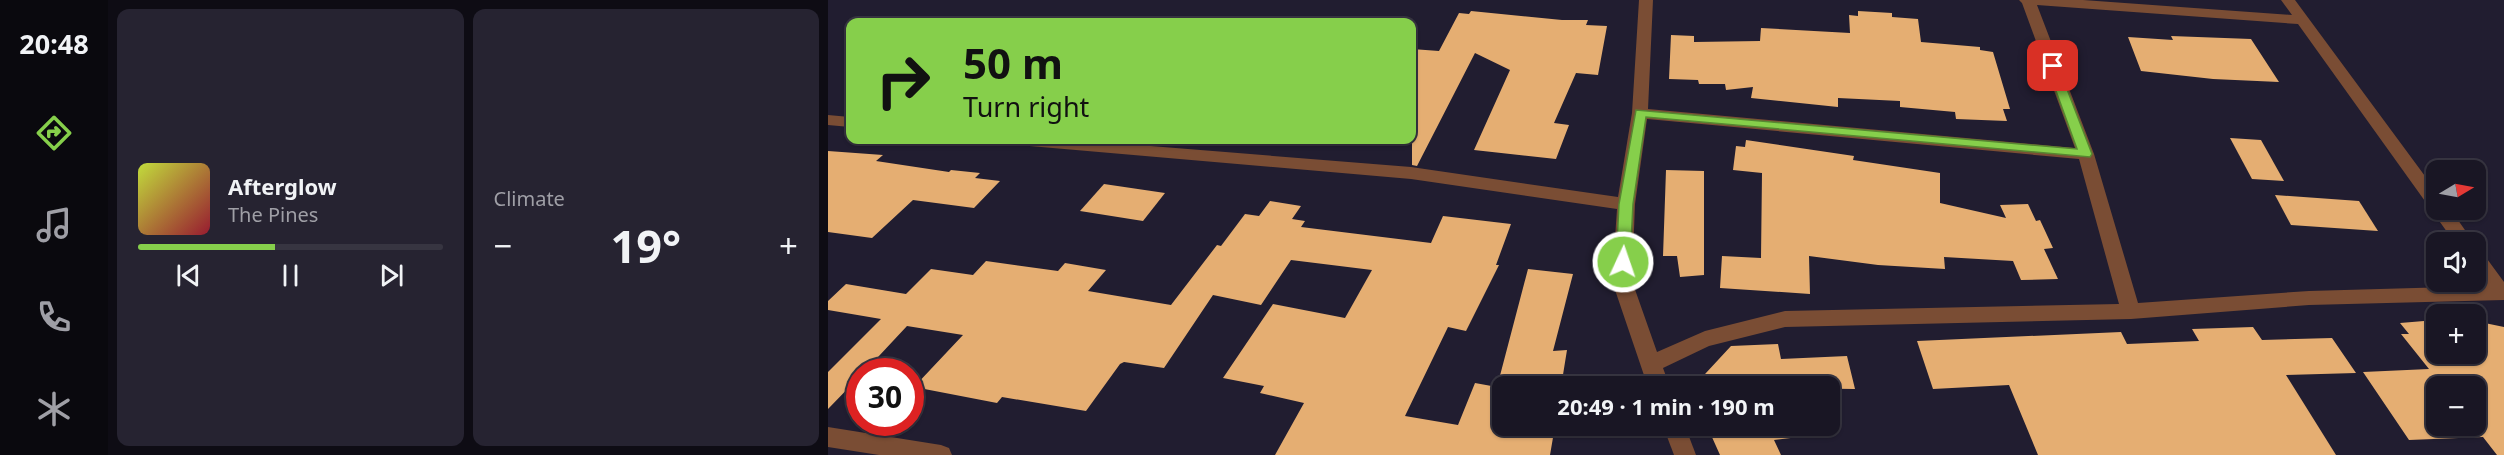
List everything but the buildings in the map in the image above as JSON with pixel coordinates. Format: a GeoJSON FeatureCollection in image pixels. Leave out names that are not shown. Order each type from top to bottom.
{"type":"FeatureCollection","features":[{"type":"Feature","properties":{"kind":"street"},"geometry":{"type":"LineString","coordinates":[[1646,0],[1641,113],[1626,204],[1622,281],[1655,376]]}},
{"type":"Feature","properties":{"kind":"street"},"geometry":{"type":"LineString","coordinates":[[2131,311],[2086,154],[2027,0],[2301,20]]}},
{"type":"Feature","properties":{"kind":"street"},"geometry":{"type":"LineString","coordinates":[[2288,0],[2426,190]]}},
{"type":"Feature","properties":{"kind":"street"},"geometry":{"type":"LineString","coordinates":[[1641,113],[2086,154]]}},
{"type":"Feature","properties":{"kind":"street"},"geometry":{"type":"LineString","coordinates":[[828,120],[846,122]]}},
{"type":"Feature","properties":{"kind":"street"},"geometry":{"type":"LineString","coordinates":[[1066,144],[1411,173],[1626,204]]}},
{"type":"Feature","properties":{"kind":"street"},"geometry":{"type":"LineString","coordinates":[[2486,272],[2502,293]]}},
{"type":"Feature","properties":{"kind":"street"},"geometry":{"type":"LineString","coordinates":[[1650,364],[1705,339],[1785,319],[2131,311],[2308,298],[2502,293]]}},
{"type":"Feature","properties":{"kind":"street"},"geometry":{"type":"LineString","coordinates":[[1678,436],[1685,455]]}},
{"type":"Feature","properties":{"kind":"street"},"geometry":{"type":"LineString","coordinates":[[828,437],[941,455]]}},
{"type":"Feature","properties":{"kind":"route"},"geometry":{"type":"LineString","coordinates":[[1623,262],[1626,204],[1641,113],[2086,154],[2053,66]]}}]}
